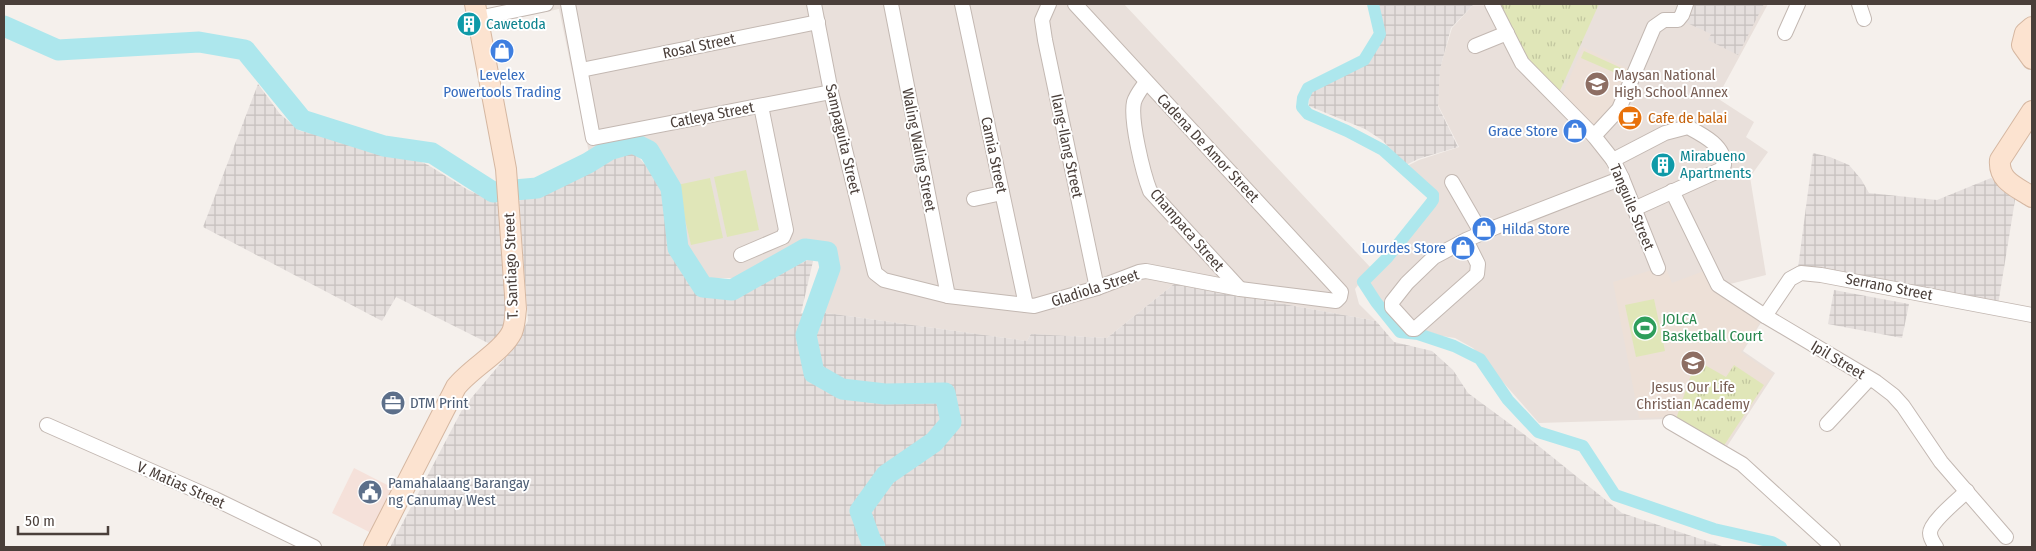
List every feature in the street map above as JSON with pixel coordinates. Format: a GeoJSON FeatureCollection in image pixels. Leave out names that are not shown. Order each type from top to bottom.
{"type":"FeatureCollection","features":[{"type":"Feature","properties":{"kind":"main road","name":"T. Santiago Street"},"geometry":{"type":"LineString","coordinates":[[374,547],[456,387],[501,346],[512,332],[516,309],[506,169],[477,11]]}},
{"type":"Feature","properties":{"kind":"main road"},"geometry":{"type":"LineString","coordinates":[[2032,27],[2025,33],[2022,45],[2032,59]]}},
{"type":"Feature","properties":{"kind":"main road"},"geometry":{"type":"LineString","coordinates":[[2032,111],[2000,160],[1999,168],[2002,177],[2032,197]]}},
{"type":"Feature","properties":{"kind":"street"},"geometry":{"type":"LineString","coordinates":[[477,11],[546,4]]}},
{"type":"Feature","properties":{"kind":"street"},"geometry":{"type":"LineString","coordinates":[[568,4],[581,70]]}},
{"type":"Feature","properties":{"kind":"street","name":"Sampaguita Street"},"geometry":{"type":"LineString","coordinates":[[814,4],[831,92],[875,273]]}},
{"type":"Feature","properties":{"kind":"street","name":"Waling Waling Street"},"geometry":{"type":"LineString","coordinates":[[891,4],[948,296]]}},
{"type":"Feature","properties":{"kind":"street","name":"Camia Street"},"geometry":{"type":"LineString","coordinates":[[962,4],[1026,305]]}},
{"type":"Feature","properties":{"kind":"street","name":"Ilang-Ilang Street"},"geometry":{"type":"LineString","coordinates":[[1049,4],[1042,20],[1044,40],[1097,288]]}},
{"type":"Feature","properties":{"kind":"street","name":"Cadena De Amor Street"},"geometry":{"type":"LineString","coordinates":[[1074,4],[1342,292]]}},
{"type":"Feature","properties":{"kind":"street","name":"Tanguile Street"},"geometry":{"type":"LineString","coordinates":[[1492,4],[1522,63],[1594,136],[1613,160],[1658,268]]}},
{"type":"Feature","properties":{"kind":"street"},"geometry":{"type":"LineString","coordinates":[[1594,136],[1622,104],[1654,28],[1664,20],[1680,18],[1686,4]]}},
{"type":"Feature","properties":{"kind":"street"},"geometry":{"type":"LineString","coordinates":[[1785,33],[1798,4]]}},
{"type":"Feature","properties":{"kind":"street"},"geometry":{"type":"LineString","coordinates":[[1859,4],[1864,19]]}},
{"type":"Feature","properties":{"kind":"street","name":"Rosal Street"},"geometry":{"type":"LineString","coordinates":[[581,70],[818,22]]}},
{"type":"Feature","properties":{"kind":"street"},"geometry":{"type":"LineString","coordinates":[[1476,46],[1507,33]]}},
{"type":"Feature","properties":{"kind":"street","name":"Catleya Street"},"geometry":{"type":"LineString","coordinates":[[581,70],[593,138],[831,92]]}},
{"type":"Feature","properties":{"kind":"street","name":"Champaca Street"},"geometry":{"type":"LineString","coordinates":[[1146,82],[1136,97],[1133,114],[1145,176],[1150,191],[1240,289]]}},
{"type":"Feature","properties":{"kind":"street"},"geometry":{"type":"LineString","coordinates":[[741,255],[783,237],[786,230],[761,106]]}},
{"type":"Feature","properties":{"kind":"street"},"geometry":{"type":"LineString","coordinates":[[1613,160],[1665,133],[1688,127],[1703,135],[1722,152],[1724,165],[1720,170],[1672,190],[1634,209]]}},
{"type":"Feature","properties":{"kind":"street"},"geometry":{"type":"LineString","coordinates":[[1466,240],[1478,264],[1477,274],[1415,329],[1412,328],[1392,307],[1392,302],[1407,283],[1434,257],[1466,240],[1622,178]]}},
{"type":"Feature","properties":{"kind":"street"},"geometry":{"type":"LineString","coordinates":[[1452,182],[1482,234]]}},
{"type":"Feature","properties":{"kind":"street","name":"Ipil Street"},"geometry":{"type":"LineString","coordinates":[[1672,190],[1712,277],[1718,284],[1765,316],[1893,395],[1903,406],[1941,462],[2006,537]]}},
{"type":"Feature","properties":{"kind":"street"},"geometry":{"type":"LineString","coordinates":[[974,199],[1002,193]]}},
{"type":"Feature","properties":{"kind":"street","name":"Gladiola Street"},"geometry":{"type":"LineString","coordinates":[[875,273],[884,280],[948,296],[1026,305],[1043,305],[1146,271],[1240,289],[1336,301],[1340,298],[1342,292]]}},
{"type":"Feature","properties":{"kind":"street","name":"Serrano Street"},"geometry":{"type":"LineString","coordinates":[[1765,316],[1790,280],[1801,273],[1829,276],[2032,315]]}},
{"type":"Feature","properties":{"kind":"street"},"geometry":{"type":"LineString","coordinates":[[1827,424],[1869,379]]}},
{"type":"Feature","properties":{"kind":"street"},"geometry":{"type":"LineString","coordinates":[[1670,422],[1742,464],[1834,547]]}},
{"type":"Feature","properties":{"kind":"street","name":"V. Matias Street"},"geometry":{"type":"LineString","coordinates":[[47,425],[215,499],[314,547]]}},
{"type":"Feature","properties":{"kind":"street"},"geometry":{"type":"LineString","coordinates":[[1936,547],[1931,539],[1930,530],[1937,520],[1966,491]]}},
{"type":"Feature","properties":{"kind":"shaded area"},"geometry":{"type":"Polygon","coordinates":[[[520,4],[1124,4],[1371,268],[1355,289],[1359,304],[1376,321],[1174,284],[1107,338],[1031,334],[1027,341],[819,312],[836,273],[837,252],[800,242],[742,278],[708,278],[686,252],[679,192],[664,163],[641,136],[601,143],[589,153],[559,9],[522,17],[520,4]]]}},
{"type":"Feature","properties":{"kind":"shaded area"},"geometry":{"type":"Polygon","coordinates":[[[1375,4],[1474,4],[1451,28],[1440,69],[1438,106],[1458,147],[1418,159],[1406,165],[1382,140],[1365,129],[1309,106],[1310,91],[1367,63],[1382,34],[1375,4]]]}},
{"type":"Feature","properties":{"kind":"shaded area"},"geometry":{"type":"Polygon","coordinates":[[[1474,4],[1768,4],[1717,98],[1754,122],[1746,137],[1768,152],[1750,177],[1766,275],[1730,284],[1725,292],[1764,318],[1743,351],[1775,373],[1724,451],[1668,419],[1539,423],[1473,348],[1455,338],[1402,330],[1365,283],[1388,261],[1437,200],[1437,196],[1426,181],[1407,166],[1419,160],[1459,147],[1438,105],[1440,68],[1452,28],[1474,4]]]}},
{"type":"Feature","properties":{"kind":"shaded area"},"geometry":{"type":"Polygon","coordinates":[[[1692,4],[1764,4],[1738,55],[1708,40],[1711,34],[1685,22],[1693,8],[1692,4]]]}},
{"type":"Feature","properties":{"kind":"shaded area","name":"Maysan National High School Annex"},"geometry":{"type":"Polygon","coordinates":[[[1583,47],[1633,71],[1618,107],[1594,133],[1561,97],[1583,47]]]}},
{"type":"Feature","properties":{"kind":"shaded area"},"geometry":{"type":"Polygon","coordinates":[[[258,84],[280,114],[300,131],[319,134],[377,151],[403,154],[428,165],[468,190],[498,203],[509,318],[504,334],[490,344],[396,297],[382,321],[203,227],[258,84]]]}},
{"type":"Feature","properties":{"kind":"shaded area"},"geometry":{"type":"Polygon","coordinates":[[[630,147],[668,192],[674,248],[698,290],[733,295],[814,257],[801,313],[819,312],[1027,341],[1031,334],[1107,338],[1174,284],[1376,321],[1394,342],[1432,351],[1453,370],[1468,393],[1525,435],[1622,513],[1725,547],[390,547],[463,408],[510,352],[528,321],[519,201],[630,147]]]}},
{"type":"Feature","properties":{"kind":"shaded area"},"geometry":{"type":"Polygon","coordinates":[[[1813,153],[1830,157],[1849,165],[1861,179],[1869,193],[1937,200],[1991,178],[2016,194],[1998,305],[1798,268],[1813,153]]]}},
{"type":"Feature","properties":{"kind":"shaded area","name":"Jesus Our Life Christian Academy"},"geometry":{"type":"Polygon","coordinates":[[[1665,266],[1672,283],[1704,271],[1711,287],[1762,319],[1741,352],[1773,374],[1723,449],[1666,417],[1639,418],[1613,282],[1665,266]]]}},
{"type":"Feature","properties":{"kind":"shaded area"},"geometry":{"type":"Polygon","coordinates":[[[1834,290],[1909,304],[1902,338],[1828,324],[1834,290]]]}},
{"type":"Feature","properties":{"kind":"shaded area"},"geometry":{"type":"Polygon","coordinates":[[[354,468],[399,491],[377,536],[332,513],[354,468]]]}},
{"type":"Feature","properties":{"kind":"green space"},"geometry":{"type":"Polygon","coordinates":[[[1496,4],[1599,4],[1558,95],[1526,62],[1496,4]]]}},
{"type":"Feature","properties":{"kind":"green space"},"geometry":{"type":"Polygon","coordinates":[[[1584,51],[1630,72],[1627,78],[1581,58],[1584,51]]]}},
{"type":"Feature","properties":{"kind":"green space"},"geometry":{"type":"Polygon","coordinates":[[[746,170],[759,230],[727,237],[714,177],[746,170]]]}},
{"type":"Feature","properties":{"kind":"green space"},"geometry":{"type":"Polygon","coordinates":[[[710,178],[723,238],[691,245],[677,185],[710,178]]]}},
{"type":"Feature","properties":{"kind":"green space","name":"JOLCA Basketball Court"},"geometry":{"type":"Polygon","coordinates":[[[1654,299],[1665,351],[1636,357],[1625,305],[1654,299]]]}},
{"type":"Feature","properties":{"kind":"green space"},"geometry":{"type":"Polygon","coordinates":[[[1696,360],[1726,377],[1734,365],[1764,385],[1723,447],[1676,419],[1696,360]]]}},
{"type":"Feature","properties":{"kind":"waterway"},"geometry":{"type":"LineString","coordinates":[[1373,4],[1380,34],[1364,60],[1308,88],[1303,98],[1302,107],[1308,114],[1347,131],[1383,150],[1433,195],[1431,203],[1387,258],[1363,282],[1376,302],[1400,332],[1418,334],[1454,346],[1480,359],[1508,400],[1538,432],[1583,446],[1615,495],[1714,529],[1772,542],[1781,547]]}},
{"type":"Feature","properties":{"kind":"waterway"},"geometry":{"type":"LineString","coordinates":[[4,26],[58,50],[199,42],[245,50],[302,120],[384,146],[432,153],[493,192],[537,188],[588,163],[609,150],[633,143],[649,151],[671,188],[678,248],[703,287],[732,290],[805,249],[827,252],[830,268],[806,335],[814,373],[842,389],[885,394],[945,393],[951,422],[934,442],[886,475],[860,511],[875,547]]}},
{"type":"Feature","properties":{"kind":"place","name":"Cawetoda"},"geometry":{"type":"Point","coordinates":[469,24]}},
{"type":"Feature","properties":{"kind":"place","name":"Levelex Powertools Trading"},"geometry":{"type":"Point","coordinates":[502,51]}},
{"type":"Feature","properties":{"kind":"place","name":"Maysan National High School Annex"},"geometry":{"type":"Point","coordinates":[1597,84]}},
{"type":"Feature","properties":{"kind":"place","name":"Cafe de balai"},"geometry":{"type":"Point","coordinates":[1630,118]}},
{"type":"Feature","properties":{"kind":"place","name":"Grace Store"},"geometry":{"type":"Point","coordinates":[1575,131]}},
{"type":"Feature","properties":{"kind":"place","name":"Mirabueno Apartments"},"geometry":{"type":"Point","coordinates":[1663,165]}},
{"type":"Feature","properties":{"kind":"place","name":"Hilda Store"},"geometry":{"type":"Point","coordinates":[1484,229]}},
{"type":"Feature","properties":{"kind":"place","name":"Lourdes Store"},"geometry":{"type":"Point","coordinates":[1463,248]}},
{"type":"Feature","properties":{"kind":"place","name":"JOLCA Basketball Court"},"geometry":{"type":"Point","coordinates":[1645,328]}},
{"type":"Feature","properties":{"kind":"place","name":"Jesus Our Life Christian Academy"},"geometry":{"type":"Point","coordinates":[1693,363]}},
{"type":"Feature","properties":{"kind":"place","name":"DTM Print"},"geometry":{"type":"Point","coordinates":[393,403]}},
{"type":"Feature","properties":{"kind":"place","name":"Pamahalaang Barangay ng Canumay West"},"geometry":{"type":"Point","coordinates":[370,492]}}]}
